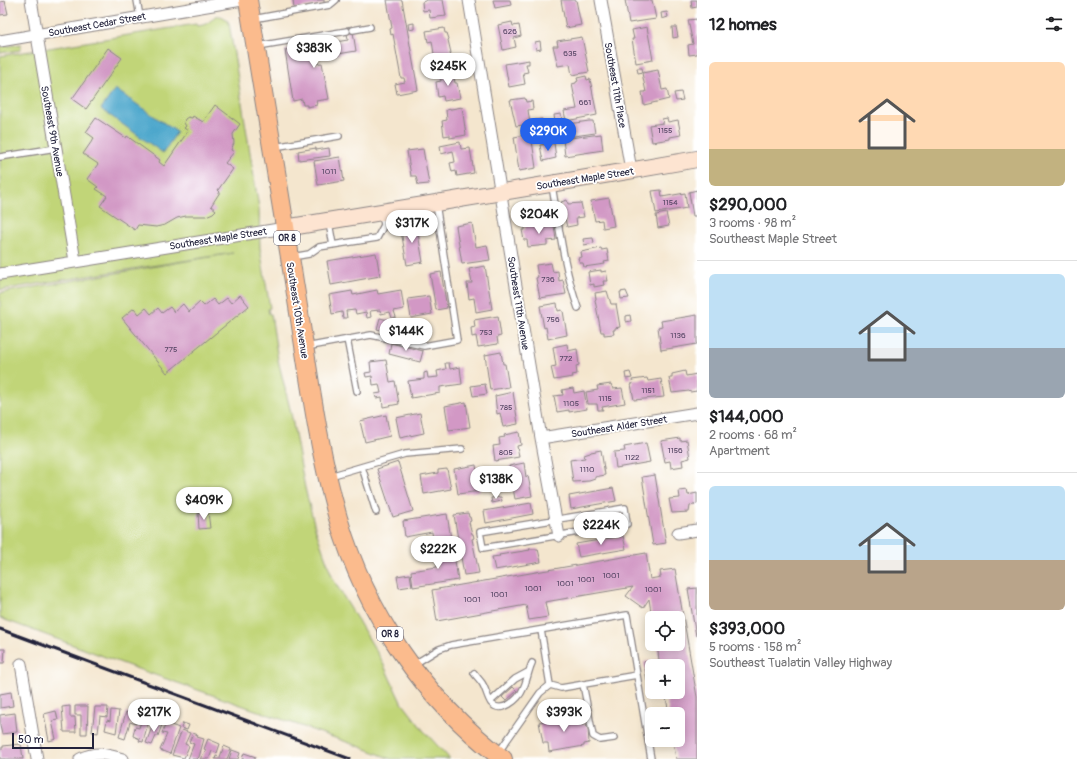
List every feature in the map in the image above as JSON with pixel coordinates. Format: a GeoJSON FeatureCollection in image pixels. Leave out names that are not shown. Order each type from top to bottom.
{"type":"FeatureCollection","features":[{"type":"Feature","properties":{"kind":"main road","name":"Southeast 10th Avenue"},"geometry":{"type":"LineString","coordinates":[[248,0],[304,347],[328,477]]}},
{"type":"Feature","properties":{"kind":"main road","name":"OR 8"},"geometry":{"type":"LineString","coordinates":[[328,477],[338,519],[352,560],[384,623],[411,666],[448,710],[497,758]]}},
{"type":"Feature","properties":{"kind":"street","name":"Southeast 9th Avenue"},"geometry":{"type":"LineString","coordinates":[[31,0],[75,261]]}},
{"type":"Feature","properties":{"kind":"street","name":"Southeast Cedar Street"},"geometry":{"type":"LineString","coordinates":[[0,41],[242,0]]}},
{"type":"Feature","properties":{"kind":"street","name":"Southeast 11th Avenue"},"geometry":{"type":"LineString","coordinates":[[469,0],[541,438],[559,536]]}},
{"type":"Feature","properties":{"kind":"street","name":"Southeast 11th Place"},"geometry":{"type":"LineString","coordinates":[[601,0],[631,170]]}},
{"type":"Feature","properties":{"kind":"street","name":"Southeast Maple Street"},"geometry":{"type":"LineString","coordinates":[[0,274],[436,204],[697,159]]}},
{"type":"Feature","properties":{"kind":"street","name":"Southeast Alder Street"},"geometry":{"type":"LineString","coordinates":[[541,438],[697,413]]}},
{"type":"Feature","properties":{"kind":"street"},"geometry":{"type":"LineString","coordinates":[[678,533],[697,530]]}},
{"type":"Feature","properties":{"kind":"street"},"geometry":{"type":"LineString","coordinates":[[21,664],[37,759]]}},
{"type":"Feature","properties":{"kind":"street"},"geometry":{"type":"LineString","coordinates":[[80,759],[92,754],[108,754],[123,759]]}},
{"type":"Feature","properties":{"kind":"lane"},"geometry":{"type":"LineString","coordinates":[[137,0],[140,17]]}},
{"type":"Feature","properties":{"kind":"lane"},"geometry":{"type":"LineString","coordinates":[[251,19],[330,5],[336,0]]}},
{"type":"Feature","properties":{"kind":"lane"},"geometry":{"type":"LineString","coordinates":[[255,46],[370,27]]}},
{"type":"Feature","properties":{"kind":"lane"},"geometry":{"type":"LineString","coordinates":[[272,147],[339,136]]}},
{"type":"Feature","properties":{"kind":"lane"},"geometry":{"type":"LineString","coordinates":[[0,157],[56,148]]}},
{"type":"Feature","properties":{"kind":"lane"},"geometry":{"type":"LineString","coordinates":[[552,183],[568,272],[578,308]]}},
{"type":"Feature","properties":{"kind":"lane"},"geometry":{"type":"LineString","coordinates":[[304,347],[372,335],[424,346],[457,340],[436,204]]}},
{"type":"Feature","properties":{"kind":"lane"},"geometry":{"type":"LineString","coordinates":[[290,257],[309,254],[319,247],[377,238],[384,225],[382,212]]}},
{"type":"Feature","properties":{"kind":"lane"},"geometry":{"type":"LineString","coordinates":[[329,221],[333,245]]}},
{"type":"Feature","properties":{"kind":"lane"},"geometry":{"type":"LineString","coordinates":[[347,339],[357,391]]}},
{"type":"Feature","properties":{"kind":"lane"},"geometry":{"type":"LineString","coordinates":[[328,477],[405,454],[462,449]]}},
{"type":"Feature","properties":{"kind":"lane"},"geometry":{"type":"LineString","coordinates":[[362,467],[376,512]]}},
{"type":"Feature","properties":{"kind":"lane"},"geometry":{"type":"LineString","coordinates":[[625,508],[628,524],[559,536],[483,548],[480,532],[625,508]]}},
{"type":"Feature","properties":{"kind":"lane"},"geometry":{"type":"LineString","coordinates":[[411,666],[439,648],[450,645],[627,615],[651,759]]}},
{"type":"Feature","properties":{"kind":"lane"},"geometry":{"type":"LineString","coordinates":[[541,630],[550,685]]}},
{"type":"Feature","properties":{"kind":"lane"},"geometry":{"type":"LineString","coordinates":[[474,673],[482,682],[491,701],[498,707],[506,706],[520,694],[532,663]]}},
{"type":"Feature","properties":{"kind":"lane"},"geometry":{"type":"LineString","coordinates":[[491,701],[515,679],[528,672]]}},
{"type":"Feature","properties":{"kind":"lane"},"geometry":{"type":"LineString","coordinates":[[550,685],[561,688],[637,675]]}},
{"type":"Feature","properties":{"kind":"lane"},"geometry":{"type":"LineString","coordinates":[[582,684],[593,736],[600,740],[614,738]]}},
{"type":"Feature","properties":{"kind":"lane"},"geometry":{"type":"LineString","coordinates":[[497,758],[540,693],[550,685]]}},
{"type":"Feature","properties":{"kind":"green space"},"geometry":{"type":"Polygon","coordinates":[[[215,16],[224,17],[229,23],[259,208],[260,248],[270,308],[268,309],[269,314],[271,314],[278,360],[291,413],[305,488],[316,531],[333,579],[381,659],[400,700],[423,730],[450,759],[391,759],[361,747],[135,668],[0,618],[0,293],[233,253],[0,290],[0,56],[196,24],[197,26],[200,26],[207,23],[215,16]]]}},
{"type":"Feature","properties":{"kind":"green space"},"geometry":{"type":"Polygon","coordinates":[[[21,44],[21,50],[0,53],[0,47],[21,44]]]}},
{"type":"Feature","properties":{"kind":"water"},"geometry":{"type":"Polygon","coordinates":[[[115,89],[177,132],[163,153],[101,109],[115,89]]]}},
{"type":"Feature","properties":{"kind":"building"},"geometry":{"type":"Polygon","coordinates":[[[293,0],[324,0],[324,4],[294,9],[293,0]]]}},
{"type":"Feature","properties":{"kind":"building"},"geometry":{"type":"Polygon","coordinates":[[[387,0],[402,0],[418,90],[397,94],[395,84],[405,82],[404,78],[401,78],[393,34],[391,35],[390,29],[392,28],[387,0]]]}},
{"type":"Feature","properties":{"kind":"building"},"geometry":{"type":"Polygon","coordinates":[[[427,0],[443,0],[446,16],[430,18],[429,10],[423,11],[422,2],[427,0]]]}},
{"type":"Feature","properties":{"kind":"building"},"geometry":{"type":"Polygon","coordinates":[[[493,0],[510,0],[511,5],[495,8],[493,0]]]}},
{"type":"Feature","properties":{"kind":"building"},"geometry":{"type":"Polygon","coordinates":[[[561,0],[576,0],[581,25],[566,28],[561,0]]]}},
{"type":"Feature","properties":{"kind":"building"},"geometry":{"type":"Polygon","coordinates":[[[625,0],[652,0],[656,19],[629,23],[625,0]]]}},
{"type":"Feature","properties":{"kind":"building"},"geometry":{"type":"Polygon","coordinates":[[[691,0],[697,0],[697,7],[692,8],[691,0]]]}},
{"type":"Feature","properties":{"kind":"building"},"geometry":{"type":"Polygon","coordinates":[[[5,1],[8,14],[0,15],[0,2],[5,1]]]}},
{"type":"Feature","properties":{"kind":"building"},"geometry":{"type":"Polygon","coordinates":[[[667,12],[668,17],[662,19],[661,13],[667,12]]]}},
{"type":"Feature","properties":{"kind":"building"},"geometry":{"type":"Polygon","coordinates":[[[697,19],[697,54],[689,55],[688,45],[693,44],[688,20],[697,19]]]}},
{"type":"Feature","properties":{"kind":"building"},"geometry":{"type":"Polygon","coordinates":[[[512,22],[513,26],[519,25],[521,36],[514,38],[516,47],[503,50],[498,25],[512,22]]]}},
{"type":"Feature","properties":{"kind":"building"},"geometry":{"type":"Polygon","coordinates":[[[414,23],[414,29],[409,30],[408,24],[414,23]]]}},
{"type":"Feature","properties":{"kind":"building"},"geometry":{"type":"Polygon","coordinates":[[[352,26],[356,51],[314,58],[315,64],[322,63],[329,99],[316,101],[317,105],[307,107],[307,105],[303,105],[302,99],[293,101],[285,50],[348,40],[346,27],[352,26]]]}},
{"type":"Feature","properties":{"kind":"building"},"geometry":{"type":"Polygon","coordinates":[[[647,27],[653,60],[636,63],[632,30],[647,27]]]}},
{"type":"Feature","properties":{"kind":"building"},"geometry":{"type":"Polygon","coordinates":[[[672,27],[676,27],[678,37],[673,38],[672,27]]]}},
{"type":"Feature","properties":{"kind":"building"},"geometry":{"type":"Polygon","coordinates":[[[444,28],[449,39],[451,53],[451,57],[449,58],[450,62],[432,66],[430,55],[434,54],[432,41],[428,42],[426,31],[444,28]]]}},
{"type":"Feature","properties":{"kind":"building"},"geometry":{"type":"Polygon","coordinates":[[[582,37],[589,72],[572,75],[570,64],[558,66],[553,46],[558,46],[557,41],[582,37]]]}},
{"type":"Feature","properties":{"kind":"building"},"geometry":{"type":"Polygon","coordinates":[[[540,41],[541,49],[536,50],[535,42],[540,41]]]}},
{"type":"Feature","properties":{"kind":"building"},"geometry":{"type":"Polygon","coordinates":[[[108,48],[122,58],[86,109],[72,99],[108,48]]]}},
{"type":"Feature","properties":{"kind":"building"},"geometry":{"type":"Polygon","coordinates":[[[529,60],[529,64],[526,64],[528,72],[523,73],[525,84],[509,87],[505,64],[529,60]]]}},
{"type":"Feature","properties":{"kind":"building"},"geometry":{"type":"Polygon","coordinates":[[[637,68],[642,68],[643,72],[638,73],[637,68]]]}},
{"type":"Feature","properties":{"kind":"building"},"geometry":{"type":"Polygon","coordinates":[[[658,70],[662,90],[667,89],[669,99],[644,105],[642,92],[646,92],[642,73],[658,70]]]}},
{"type":"Feature","properties":{"kind":"building"},"geometry":{"type":"Polygon","coordinates":[[[453,71],[460,98],[444,101],[443,96],[438,97],[436,82],[441,81],[440,73],[453,71]]]}},
{"type":"Feature","properties":{"kind":"building"},"geometry":{"type":"Polygon","coordinates":[[[586,76],[587,80],[590,79],[597,115],[566,121],[564,111],[577,109],[572,84],[578,81],[577,78],[586,76]]]}},
{"type":"Feature","properties":{"kind":"building"},"geometry":{"type":"Polygon","coordinates":[[[681,92],[683,100],[676,101],[674,93],[681,92]]]}},
{"type":"Feature","properties":{"kind":"building"},"geometry":{"type":"Polygon","coordinates":[[[525,98],[526,102],[532,101],[533,109],[528,110],[530,124],[516,126],[510,100],[525,98]]]}},
{"type":"Feature","properties":{"kind":"building"},"geometry":{"type":"Polygon","coordinates":[[[215,105],[240,124],[233,134],[234,143],[231,150],[234,152],[225,163],[233,169],[218,190],[220,192],[211,206],[216,210],[213,213],[206,216],[186,216],[177,218],[165,225],[156,227],[138,225],[135,230],[100,206],[107,196],[96,189],[98,187],[87,179],[98,164],[83,154],[94,138],[86,132],[96,118],[126,138],[127,136],[160,160],[159,162],[164,166],[188,131],[184,128],[186,126],[184,123],[185,119],[188,117],[192,118],[193,116],[203,122],[215,105]]]}},
{"type":"Feature","properties":{"kind":"building"},"geometry":{"type":"Polygon","coordinates":[[[462,107],[466,135],[450,138],[450,135],[444,136],[442,121],[447,120],[446,110],[462,107]]]}},
{"type":"Feature","properties":{"kind":"building"},"geometry":{"type":"Polygon","coordinates":[[[561,114],[562,120],[555,122],[554,115],[561,114]]]}},
{"type":"Feature","properties":{"kind":"building"},"geometry":{"type":"Polygon","coordinates":[[[667,118],[668,122],[678,120],[681,135],[670,137],[670,139],[652,142],[649,125],[663,123],[662,119],[667,118]]]}},
{"type":"Feature","properties":{"kind":"building"},"geometry":{"type":"Polygon","coordinates":[[[542,119],[542,123],[536,124],[535,120],[542,119]]]}},
{"type":"Feature","properties":{"kind":"building"},"geometry":{"type":"Polygon","coordinates":[[[593,121],[595,133],[567,137],[566,131],[563,132],[561,125],[593,121]]]}},
{"type":"Feature","properties":{"kind":"building"},"geometry":{"type":"Polygon","coordinates":[[[531,134],[536,168],[519,171],[514,137],[531,134]]]}},
{"type":"Feature","properties":{"kind":"building"},"geometry":{"type":"Polygon","coordinates":[[[601,134],[603,150],[565,156],[563,139],[601,134]]]}},
{"type":"Feature","properties":{"kind":"building"},"geometry":{"type":"Polygon","coordinates":[[[460,142],[461,149],[470,148],[474,173],[457,176],[456,171],[452,172],[450,163],[455,162],[453,151],[441,154],[440,146],[460,142]]]}},
{"type":"Feature","properties":{"kind":"building"},"geometry":{"type":"Polygon","coordinates":[[[554,143],[556,158],[543,161],[540,145],[554,143]]]}},
{"type":"Feature","properties":{"kind":"building"},"geometry":{"type":"Polygon","coordinates":[[[316,148],[316,150],[329,148],[330,156],[299,160],[298,151],[316,148]]]}},
{"type":"Feature","properties":{"kind":"building"},"geometry":{"type":"Polygon","coordinates":[[[423,149],[429,184],[418,185],[416,176],[411,176],[407,151],[423,149]]]}},
{"type":"Feature","properties":{"kind":"building"},"geometry":{"type":"Polygon","coordinates":[[[340,157],[344,181],[318,185],[314,161],[340,157]]]}},
{"type":"Feature","properties":{"kind":"building"},"geometry":{"type":"Polygon","coordinates":[[[661,190],[662,197],[685,193],[687,208],[656,213],[652,191],[661,190]]]}},
{"type":"Feature","properties":{"kind":"building"},"geometry":{"type":"Polygon","coordinates":[[[697,190],[697,216],[693,216],[689,192],[697,190]]]}},
{"type":"Feature","properties":{"kind":"building"},"geometry":{"type":"Polygon","coordinates":[[[609,198],[614,226],[603,228],[602,220],[595,221],[591,201],[609,198]]]}},
{"type":"Feature","properties":{"kind":"building"},"geometry":{"type":"Polygon","coordinates":[[[567,200],[568,204],[581,203],[584,217],[576,218],[577,225],[567,227],[561,202],[567,200]]]}},
{"type":"Feature","properties":{"kind":"building"},"geometry":{"type":"Polygon","coordinates":[[[666,213],[669,226],[658,228],[656,215],[666,213]]]}},
{"type":"Feature","properties":{"kind":"building"},"geometry":{"type":"Polygon","coordinates":[[[416,222],[423,262],[407,265],[400,225],[416,222]]]}},
{"type":"Feature","properties":{"kind":"building"},"geometry":{"type":"Polygon","coordinates":[[[472,223],[476,247],[487,245],[490,260],[462,264],[456,226],[472,223]]]}},
{"type":"Feature","properties":{"kind":"building"},"geometry":{"type":"Polygon","coordinates":[[[537,225],[538,228],[554,226],[556,240],[547,241],[547,245],[528,247],[527,240],[524,240],[522,230],[525,230],[525,226],[537,225]]]}},
{"type":"Feature","properties":{"kind":"building"},"geometry":{"type":"Polygon","coordinates":[[[593,238],[594,243],[584,245],[583,239],[593,238]]]}},
{"type":"Feature","properties":{"kind":"building"},"geometry":{"type":"Polygon","coordinates":[[[601,248],[602,250],[607,249],[609,261],[604,262],[605,264],[584,267],[583,263],[580,263],[578,258],[582,257],[581,252],[601,248]]]}},
{"type":"Feature","properties":{"kind":"building"},"geometry":{"type":"Polygon","coordinates":[[[376,253],[380,276],[331,285],[327,261],[376,253]]]}},
{"type":"Feature","properties":{"kind":"building"},"geometry":{"type":"Polygon","coordinates":[[[551,263],[553,272],[558,271],[559,281],[563,280],[566,294],[540,298],[536,278],[538,277],[536,265],[551,263]]]}},
{"type":"Feature","properties":{"kind":"building"},"geometry":{"type":"Polygon","coordinates":[[[485,266],[492,309],[476,312],[474,298],[469,299],[467,283],[472,283],[469,269],[485,266]]]}},
{"type":"Feature","properties":{"kind":"building"},"geometry":{"type":"Polygon","coordinates":[[[601,270],[601,272],[606,271],[608,281],[603,281],[604,285],[594,287],[594,284],[590,285],[588,272],[601,270]]]}},
{"type":"Feature","properties":{"kind":"building"},"geometry":{"type":"Polygon","coordinates":[[[441,272],[447,308],[436,310],[430,274],[441,272]]]}},
{"type":"Feature","properties":{"kind":"building"},"geometry":{"type":"Polygon","coordinates":[[[377,290],[378,294],[401,290],[404,309],[394,311],[396,317],[392,318],[390,312],[381,314],[380,310],[370,311],[371,317],[367,318],[366,312],[356,314],[355,310],[346,311],[347,318],[343,318],[342,312],[332,314],[329,295],[352,291],[353,295],[377,290]]]}},
{"type":"Feature","properties":{"kind":"building"},"geometry":{"type":"Polygon","coordinates":[[[607,291],[611,304],[616,304],[620,327],[613,330],[614,334],[604,335],[604,332],[601,332],[595,293],[607,291]]]}},
{"type":"Feature","properties":{"kind":"building"},"geometry":{"type":"Polygon","coordinates":[[[626,291],[629,298],[621,299],[620,292],[626,291]]]}},
{"type":"Feature","properties":{"kind":"building"},"geometry":{"type":"Polygon","coordinates":[[[240,295],[249,306],[167,373],[122,318],[134,308],[139,314],[146,308],[151,314],[158,308],[162,313],[170,307],[174,312],[183,304],[189,312],[200,302],[204,306],[213,299],[218,305],[227,298],[231,303],[240,295]]]}},
{"type":"Feature","properties":{"kind":"building"},"geometry":{"type":"Polygon","coordinates":[[[429,296],[432,314],[411,318],[408,299],[429,296]]]}},
{"type":"Feature","properties":{"kind":"building"},"geometry":{"type":"Polygon","coordinates":[[[557,303],[558,311],[563,311],[567,335],[548,339],[546,327],[544,328],[540,306],[557,303]]]}},
{"type":"Feature","properties":{"kind":"building"},"geometry":{"type":"Polygon","coordinates":[[[630,315],[631,321],[626,322],[626,316],[630,315]]]}},
{"type":"Feature","properties":{"kind":"building"},"geometry":{"type":"Polygon","coordinates":[[[697,315],[697,344],[661,350],[658,327],[662,326],[661,321],[697,315]]]}},
{"type":"Feature","properties":{"kind":"building"},"geometry":{"type":"Polygon","coordinates":[[[498,316],[501,336],[497,337],[498,344],[478,347],[476,336],[472,337],[471,328],[475,327],[474,320],[498,316]]]}},
{"type":"Feature","properties":{"kind":"building"},"geometry":{"type":"Polygon","coordinates":[[[380,318],[411,326],[408,337],[377,329],[380,318]]]}},
{"type":"Feature","properties":{"kind":"building"},"geometry":{"type":"Polygon","coordinates":[[[391,343],[423,351],[420,362],[389,354],[391,343]]]}},
{"type":"Feature","properties":{"kind":"building"},"geometry":{"type":"Polygon","coordinates":[[[567,344],[568,351],[577,349],[579,365],[576,366],[577,374],[572,375],[573,377],[554,380],[551,367],[556,366],[553,347],[567,344]]]}},
{"type":"Feature","properties":{"kind":"building"},"geometry":{"type":"Polygon","coordinates":[[[501,352],[503,364],[505,364],[509,387],[490,390],[485,355],[501,352]]]}},
{"type":"Feature","properties":{"kind":"building"},"geometry":{"type":"Polygon","coordinates":[[[386,360],[390,382],[395,381],[399,404],[383,407],[382,397],[376,398],[375,394],[381,393],[379,384],[373,385],[372,376],[366,377],[365,373],[371,372],[370,362],[386,360]]]}},
{"type":"Feature","properties":{"kind":"building"},"geometry":{"type":"Polygon","coordinates":[[[445,363],[449,363],[450,369],[460,367],[462,384],[440,387],[440,393],[411,398],[408,381],[424,379],[424,373],[427,372],[428,378],[438,377],[437,371],[446,369],[445,363]]]}},
{"type":"Feature","properties":{"kind":"building"},"geometry":{"type":"Polygon","coordinates":[[[685,371],[686,376],[697,374],[697,391],[672,393],[669,378],[672,378],[672,374],[685,371]]]}},
{"type":"Feature","properties":{"kind":"building"},"geometry":{"type":"Polygon","coordinates":[[[630,372],[632,378],[626,379],[625,373],[630,372]]]}},
{"type":"Feature","properties":{"kind":"building"},"geometry":{"type":"Polygon","coordinates":[[[647,378],[648,381],[661,379],[664,397],[634,400],[631,384],[633,384],[632,380],[647,378]]]}},
{"type":"Feature","properties":{"kind":"building"},"geometry":{"type":"Polygon","coordinates":[[[485,384],[487,394],[473,396],[471,386],[485,384]]]}},
{"type":"Feature","properties":{"kind":"building"},"geometry":{"type":"Polygon","coordinates":[[[611,384],[613,389],[622,388],[625,403],[602,407],[603,410],[598,410],[597,404],[588,404],[586,392],[598,390],[597,386],[611,384]]]}},
{"type":"Feature","properties":{"kind":"building"},"geometry":{"type":"Polygon","coordinates":[[[573,388],[574,393],[584,391],[587,409],[557,412],[554,396],[563,395],[562,390],[573,388]]]}},
{"type":"Feature","properties":{"kind":"building"},"geometry":{"type":"Polygon","coordinates":[[[513,392],[518,424],[503,427],[500,413],[497,414],[495,396],[513,392]]]}},
{"type":"Feature","properties":{"kind":"building"},"geometry":{"type":"Polygon","coordinates":[[[466,402],[470,427],[449,430],[445,406],[466,402]]]}},
{"type":"Feature","properties":{"kind":"building"},"geometry":{"type":"Polygon","coordinates":[[[420,413],[424,433],[400,438],[396,418],[420,413]]]}},
{"type":"Feature","properties":{"kind":"building"},"geometry":{"type":"Polygon","coordinates":[[[386,415],[390,436],[365,442],[360,421],[386,415]]]}},
{"type":"Feature","properties":{"kind":"building"},"geometry":{"type":"Polygon","coordinates":[[[519,432],[521,445],[517,446],[519,457],[495,461],[493,446],[500,445],[499,438],[505,437],[504,435],[519,432]]]}},
{"type":"Feature","properties":{"kind":"building"},"geometry":{"type":"Polygon","coordinates":[[[680,438],[680,441],[687,440],[690,458],[682,460],[683,466],[671,468],[670,461],[665,462],[661,441],[680,438]]]}},
{"type":"Feature","properties":{"kind":"building"},"geometry":{"type":"Polygon","coordinates":[[[646,443],[650,462],[616,468],[614,452],[625,451],[624,447],[646,443]]]}},
{"type":"Feature","properties":{"kind":"building"},"geometry":{"type":"Polygon","coordinates":[[[601,450],[605,475],[595,477],[595,479],[589,481],[573,482],[570,460],[585,458],[584,455],[601,450]]]}},
{"type":"Feature","properties":{"kind":"building"},"geometry":{"type":"Polygon","coordinates":[[[398,462],[413,511],[393,517],[377,469],[398,462]]]}},
{"type":"Feature","properties":{"kind":"building"},"geometry":{"type":"Polygon","coordinates":[[[524,463],[526,477],[528,476],[532,496],[515,499],[509,466],[524,463]]]}},
{"type":"Feature","properties":{"kind":"building"},"geometry":{"type":"Polygon","coordinates":[[[476,465],[480,491],[458,494],[454,469],[476,465]]]}},
{"type":"Feature","properties":{"kind":"building"},"geometry":{"type":"Polygon","coordinates":[[[447,469],[451,489],[424,494],[421,476],[438,473],[438,470],[447,469]]]}},
{"type":"Feature","properties":{"kind":"building"},"geometry":{"type":"Polygon","coordinates":[[[655,475],[666,543],[653,545],[642,477],[655,475]]]}},
{"type":"Feature","properties":{"kind":"building"},"geometry":{"type":"Polygon","coordinates":[[[613,488],[616,501],[571,509],[569,496],[613,488]]]}},
{"type":"Feature","properties":{"kind":"building"},"geometry":{"type":"Polygon","coordinates":[[[687,490],[688,495],[697,493],[697,504],[690,506],[689,512],[672,513],[669,499],[680,498],[679,491],[687,490]]]}},
{"type":"Feature","properties":{"kind":"building"},"geometry":{"type":"Polygon","coordinates":[[[501,497],[502,501],[492,503],[491,498],[501,497]]]}},
{"type":"Feature","properties":{"kind":"building"},"geometry":{"type":"Polygon","coordinates":[[[531,503],[533,514],[486,523],[484,511],[531,503]]]}},
{"type":"Feature","properties":{"kind":"building"},"geometry":{"type":"Polygon","coordinates":[[[208,512],[210,528],[199,529],[198,513],[208,512]]]}},
{"type":"Feature","properties":{"kind":"building"},"geometry":{"type":"Polygon","coordinates":[[[468,513],[471,521],[469,522],[474,538],[472,539],[479,573],[464,575],[454,515],[468,513]]]}},
{"type":"Feature","properties":{"kind":"building"},"geometry":{"type":"Polygon","coordinates":[[[447,514],[452,545],[434,549],[432,532],[405,537],[403,521],[447,514]]]}},
{"type":"Feature","properties":{"kind":"building"},"geometry":{"type":"Polygon","coordinates":[[[623,536],[626,549],[579,557],[576,544],[623,536]]]}},
{"type":"Feature","properties":{"kind":"building"},"geometry":{"type":"Polygon","coordinates":[[[453,548],[458,580],[413,587],[411,571],[437,567],[435,551],[453,548]]]}},
{"type":"Feature","properties":{"kind":"building"},"geometry":{"type":"Polygon","coordinates":[[[529,549],[538,549],[541,562],[495,570],[492,557],[530,550],[529,549]]]}},
{"type":"Feature","properties":{"kind":"building"},"geometry":{"type":"Polygon","coordinates":[[[646,553],[650,579],[661,577],[660,571],[675,569],[682,611],[651,611],[649,599],[643,608],[626,596],[633,587],[545,602],[548,617],[529,620],[526,605],[437,621],[432,590],[646,553]]]}},
{"type":"Feature","properties":{"kind":"building"},"geometry":{"type":"Polygon","coordinates":[[[410,574],[412,586],[399,588],[397,576],[410,574]]]}},
{"type":"Feature","properties":{"kind":"building"},"geometry":{"type":"Polygon","coordinates":[[[697,588],[697,636],[696,636],[688,589],[697,588]]]}},
{"type":"Feature","properties":{"kind":"building"},"geometry":{"type":"Polygon","coordinates":[[[685,627],[697,697],[697,759],[676,759],[674,747],[685,747],[685,707],[668,707],[666,699],[685,699],[685,659],[659,659],[658,651],[685,651],[685,627]]]}},
{"type":"Feature","properties":{"kind":"building"},"geometry":{"type":"Polygon","coordinates":[[[0,649],[5,649],[4,663],[0,663],[0,649]]]}},
{"type":"Feature","properties":{"kind":"building"},"geometry":{"type":"Polygon","coordinates":[[[513,687],[517,691],[506,701],[502,697],[513,687]]]}},
{"type":"Feature","properties":{"kind":"building"},"geometry":{"type":"Polygon","coordinates":[[[11,692],[13,706],[0,708],[0,694],[11,692]]]}},
{"type":"Feature","properties":{"kind":"building"},"geometry":{"type":"Polygon","coordinates":[[[70,706],[70,717],[75,717],[76,732],[64,732],[62,707],[70,706]]]}},
{"type":"Feature","properties":{"kind":"building"},"geometry":{"type":"Polygon","coordinates":[[[75,706],[88,706],[87,734],[81,734],[81,715],[75,715],[75,706]]]}},
{"type":"Feature","properties":{"kind":"building"},"geometry":{"type":"Polygon","coordinates":[[[95,707],[108,707],[107,717],[100,716],[98,733],[92,732],[95,707]]]}},
{"type":"Feature","properties":{"kind":"building"},"geometry":{"type":"Polygon","coordinates":[[[111,710],[119,711],[116,733],[105,730],[107,720],[110,721],[111,710]]]}},
{"type":"Feature","properties":{"kind":"building"},"geometry":{"type":"Polygon","coordinates":[[[56,711],[58,720],[52,721],[56,739],[49,741],[44,714],[56,711]]]}},
{"type":"Feature","properties":{"kind":"building"},"geometry":{"type":"Polygon","coordinates":[[[126,712],[133,715],[134,713],[139,714],[136,724],[130,722],[125,739],[119,737],[126,712]]]}},
{"type":"Feature","properties":{"kind":"building"},"geometry":{"type":"Polygon","coordinates":[[[15,713],[17,732],[2,734],[0,715],[15,713]]]}},
{"type":"Feature","properties":{"kind":"building"},"geometry":{"type":"Polygon","coordinates":[[[581,715],[582,725],[586,724],[588,728],[589,743],[584,744],[584,746],[549,752],[548,743],[543,743],[539,722],[581,715]]]}},
{"type":"Feature","properties":{"kind":"building"},"geometry":{"type":"Polygon","coordinates":[[[142,718],[149,719],[143,742],[139,741],[140,739],[133,736],[135,727],[139,728],[142,718]]]}},
{"type":"Feature","properties":{"kind":"building"},"geometry":{"type":"Polygon","coordinates":[[[154,722],[162,725],[158,736],[156,736],[152,745],[146,743],[154,722]]]}},
{"type":"Feature","properties":{"kind":"building"},"geometry":{"type":"Polygon","coordinates":[[[166,723],[179,728],[170,754],[160,750],[167,734],[162,733],[166,723]]]}},
{"type":"Feature","properties":{"kind":"building"},"geometry":{"type":"Polygon","coordinates":[[[183,723],[189,725],[187,730],[181,728],[183,723]]]}},
{"type":"Feature","properties":{"kind":"building"},"geometry":{"type":"Polygon","coordinates":[[[182,730],[190,733],[185,744],[189,746],[184,758],[172,755],[182,730]]]}},
{"type":"Feature","properties":{"kind":"building"},"geometry":{"type":"Polygon","coordinates":[[[193,733],[198,735],[197,737],[204,739],[199,757],[197,759],[188,759],[194,744],[189,742],[193,733]]]}},
{"type":"Feature","properties":{"kind":"building"},"geometry":{"type":"Polygon","coordinates":[[[208,739],[220,744],[217,753],[212,751],[209,759],[200,759],[206,750],[204,749],[208,739]]]}},
{"type":"Feature","properties":{"kind":"building"},"geometry":{"type":"Polygon","coordinates":[[[21,744],[23,759],[0,759],[0,748],[3,748],[3,746],[21,744]]]}},
{"type":"Feature","properties":{"kind":"building"},"geometry":{"type":"Polygon","coordinates":[[[224,746],[231,749],[227,759],[215,759],[216,756],[220,757],[224,746]]]}},
{"type":"Feature","properties":{"kind":"building"},"geometry":{"type":"Polygon","coordinates":[[[232,750],[240,753],[238,759],[229,759],[232,750]]]}},
{"type":"Feature","properties":{"kind":"building"},"geometry":{"type":"Polygon","coordinates":[[[244,753],[256,757],[255,759],[242,759],[244,753]]]}},
{"type":"Feature","properties":{"kind":"railway"},"geometry":{"type":"LineString","coordinates":[[0,629],[350,759]]}}]}
